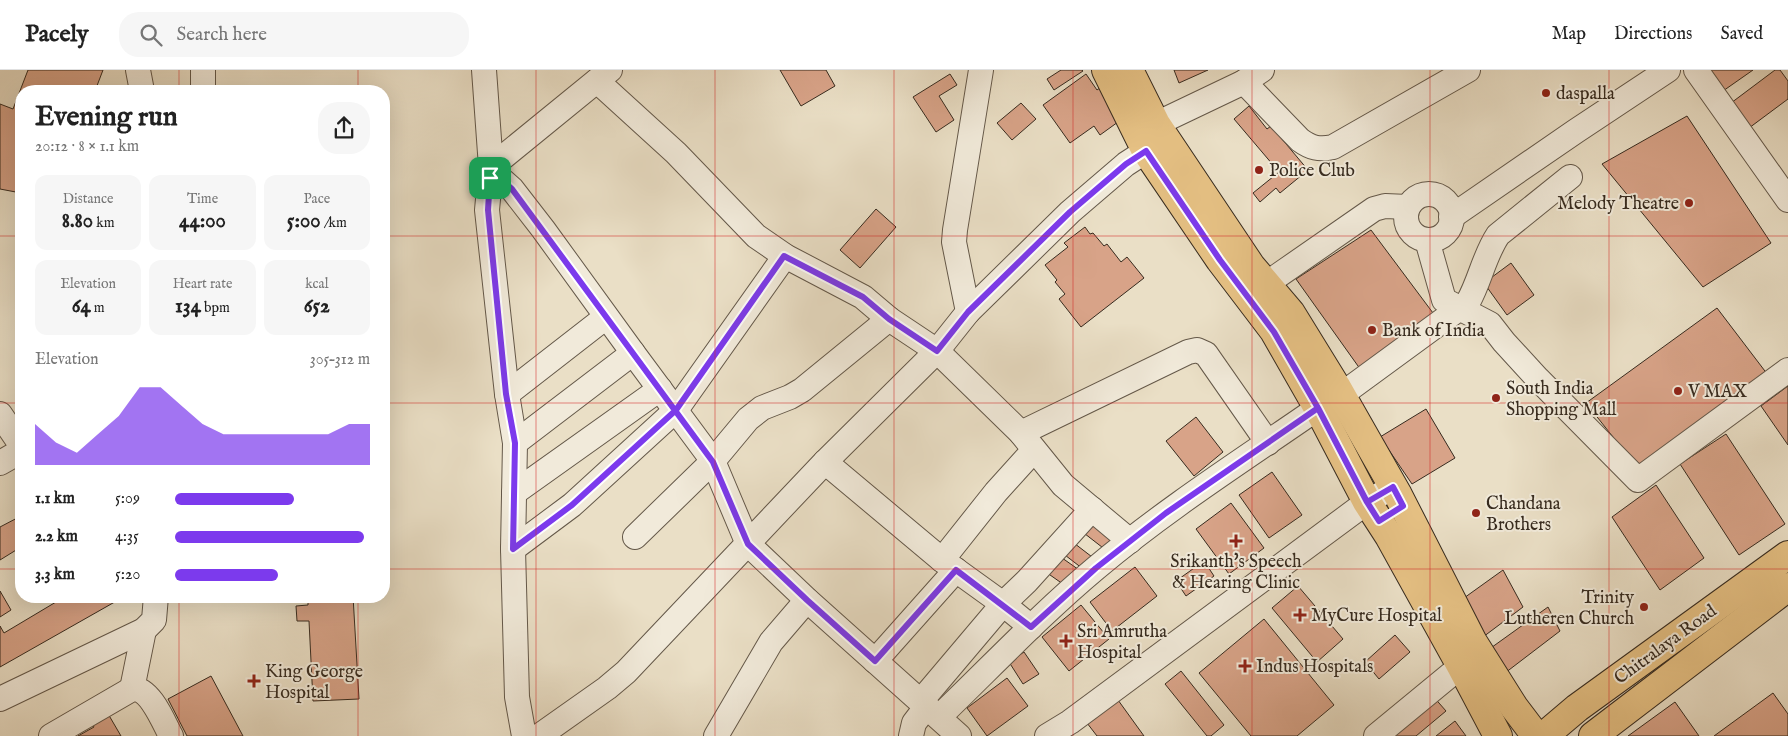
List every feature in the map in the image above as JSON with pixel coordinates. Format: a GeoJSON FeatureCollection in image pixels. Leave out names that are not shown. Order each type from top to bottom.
{"type":"FeatureCollection","features":[{"type":"Feature","properties":{"kind":"main road"},"geometry":{"type":"LineString","coordinates":[[1106,70],[1146,151],[1220,260],[1274,332],[1318,408],[1373,511],[1389,536],[1498,736]]}},
{"type":"Feature","properties":{"kind":"main road"},"geometry":{"type":"LineString","coordinates":[[1129,70],[1156,124],[1251,266],[1291,313],[1341,395],[1398,497],[1474,642],[1514,707],[1536,736]]}},
{"type":"Feature","properties":{"kind":"main road"},"geometry":{"type":"LineString","coordinates":[[1373,511],[1398,497]]}},
{"type":"Feature","properties":{"kind":"main road","name":"Chitralaya Road"},"geometry":{"type":"LineString","coordinates":[[1544,736],[1577,708],[1788,555]]}},
{"type":"Feature","properties":{"kind":"main road","name":"Chitralaya Road"},"geometry":{"type":"LineString","coordinates":[[1593,736],[1788,587]]}},
{"type":"Feature","properties":{"kind":"street"},"geometry":{"type":"LineString","coordinates":[[138,70],[141,85]]}},
{"type":"Feature","properties":{"kind":"street"},"geometry":{"type":"LineString","coordinates":[[203,70],[203,85]]}},
{"type":"Feature","properties":{"kind":"street"},"geometry":{"type":"LineString","coordinates":[[484,70],[491,172],[488,210],[506,394],[515,443],[513,549],[517,696],[524,736]]}},
{"type":"Feature","properties":{"kind":"street"},"geometry":{"type":"LineString","coordinates":[[968,312],[954,242],[981,70]]}},
{"type":"Feature","properties":{"kind":"street"},"geometry":{"type":"LineString","coordinates":[[1156,124],[1253,76],[1300,140],[1310,147],[1322,150],[1333,147],[1468,70]]}},
{"type":"Feature","properties":{"kind":"street"},"geometry":{"type":"LineString","coordinates":[[1452,217],[1668,70]]}},
{"type":"Feature","properties":{"kind":"street"},"geometry":{"type":"LineString","coordinates":[[1696,70],[1788,200]]}},
{"type":"Feature","properties":{"kind":"street"},"geometry":{"type":"LineString","coordinates":[[491,172],[604,76],[756,236],[784,256],[863,297],[889,319],[937,351],[1027,441],[1063,484],[1130,541]]}},
{"type":"Feature","properties":{"kind":"street"},"geometry":{"type":"LineString","coordinates":[[539,736],[607,688],[626,672],[825,462],[937,351],[968,312],[1070,212],[1126,164],[1146,151]]}},
{"type":"Feature","properties":{"kind":"street"},"geometry":{"type":"LineString","coordinates":[[491,172],[512,189],[543,229],[713,462],[748,544],[807,600],[959,736]]}},
{"type":"Feature","properties":{"kind":"street"},"geometry":{"type":"LineString","coordinates":[[1341,395],[1468,302],[1475,290],[1491,245],[1498,235],[1570,177]]}},
{"type":"Feature","properties":{"kind":"street"},"geometry":{"type":"LineString","coordinates":[[1434,195],[1447,204],[1450,210],[1452,217],[1447,231],[1442,236],[1427,240],[1414,235],[1409,230],[1406,222],[1408,207],[1419,196],[1434,195]]}},
{"type":"Feature","properties":{"kind":"street"},"geometry":{"type":"LineString","coordinates":[[1266,284],[1374,209],[1385,206],[1408,207]]}},
{"type":"Feature","properties":{"kind":"street"},"geometry":{"type":"LineString","coordinates":[[1427,240],[1444,300],[1490,324],[1538,379],[1638,480],[1788,370]]}},
{"type":"Feature","properties":{"kind":"street"},"geometry":{"type":"LineString","coordinates":[[513,549],[572,505],[676,410],[784,256]]}},
{"type":"Feature","properties":{"kind":"street"},"geometry":{"type":"LineString","coordinates":[[506,394],[606,317]]}},
{"type":"Feature","properties":{"kind":"street"},"geometry":{"type":"LineString","coordinates":[[635,537],[713,462],[748,419],[762,408],[802,390],[889,319]]}},
{"type":"Feature","properties":{"kind":"street"},"geometry":{"type":"LineString","coordinates":[[875,661],[949,565],[1027,441],[1188,352],[1198,350],[1206,354],[1268,443]]}},
{"type":"Feature","properties":{"kind":"street"},"geometry":{"type":"LineString","coordinates":[[515,443],[633,354]]}},
{"type":"Feature","properties":{"kind":"street"},"geometry":{"type":"LineString","coordinates":[[514,493],[660,389]]}},
{"type":"Feature","properties":{"kind":"street"},"geometry":{"type":"LineString","coordinates":[[911,736],[914,723],[929,708],[1031,627],[1096,568],[1166,513],[1318,408]]}},
{"type":"Feature","properties":{"kind":"street"},"geometry":{"type":"LineString","coordinates":[[0,414],[15,436]]}},
{"type":"Feature","properties":{"kind":"street"},"geometry":{"type":"LineString","coordinates":[[0,463],[15,454]]}},
{"type":"Feature","properties":{"kind":"street"},"geometry":{"type":"LineString","coordinates":[[825,462],[949,565],[1031,627]]}},
{"type":"Feature","properties":{"kind":"street"},"geometry":{"type":"LineString","coordinates":[[929,708],[1003,604],[1027,581],[1092,509]]}},
{"type":"Feature","properties":{"kind":"street"},"geometry":{"type":"LineString","coordinates":[[1047,736],[1076,729],[1373,511]]}},
{"type":"Feature","properties":{"kind":"street"},"geometry":{"type":"LineString","coordinates":[[716,736],[771,642],[807,600]]}},
{"type":"Feature","properties":{"kind":"street"},"geometry":{"type":"LineString","coordinates":[[0,699],[144,630],[154,620],[155,603]]}},
{"type":"Feature","properties":{"kind":"street"},"geometry":{"type":"LineString","coordinates":[[132,689],[144,630]]}},
{"type":"Feature","properties":{"kind":"street"},"geometry":{"type":"LineString","coordinates":[[1376,736],[1461,666]]}},
{"type":"Feature","properties":{"kind":"street"},"geometry":{"type":"LineString","coordinates":[[51,736],[132,689],[138,689],[149,698],[171,736]]}},
{"type":"Feature","properties":{"kind":"building"},"geometry":{"type":"Polygon","coordinates":[[[28,70],[103,70],[97,85],[22,85],[28,70]]]}},
{"type":"Feature","properties":{"kind":"building"},"geometry":{"type":"Polygon","coordinates":[[[780,70],[826,70],[835,86],[801,106],[780,70]]]}},
{"type":"Feature","properties":{"kind":"building"},"geometry":{"type":"Polygon","coordinates":[[[1061,70],[1083,71],[1054,90],[1047,79],[1061,70]]]}},
{"type":"Feature","properties":{"kind":"building"},"geometry":{"type":"Polygon","coordinates":[[[1174,70],[1208,70],[1179,83],[1174,70]]]}},
{"type":"Feature","properties":{"kind":"building"},"geometry":{"type":"Polygon","coordinates":[[[1709,70],[1753,70],[1723,91],[1709,70]]]}},
{"type":"Feature","properties":{"kind":"building"},"geometry":{"type":"Polygon","coordinates":[[[1775,70],[1780,70],[1788,81],[1788,99],[1749,128],[1731,103],[1775,70]]]}},
{"type":"Feature","properties":{"kind":"building"},"geometry":{"type":"Polygon","coordinates":[[[950,74],[957,85],[939,96],[954,120],[936,132],[913,97],[950,74]]]}},
{"type":"Feature","properties":{"kind":"building"},"geometry":{"type":"Polygon","coordinates":[[[1086,74],[1097,90],[1101,87],[1118,122],[1100,135],[1094,126],[1070,143],[1043,105],[1086,74]]]}},
{"type":"Feature","properties":{"kind":"building"},"geometry":{"type":"Polygon","coordinates":[[[1021,103],[1036,119],[1012,140],[997,123],[1021,103]]]}},
{"type":"Feature","properties":{"kind":"building"},"geometry":{"type":"Polygon","coordinates":[[[0,104],[13,109],[15,104],[15,192],[0,189],[0,104]]]}},
{"type":"Feature","properties":{"kind":"building"},"geometry":{"type":"Polygon","coordinates":[[[1249,106],[1267,129],[1271,126],[1308,170],[1280,193],[1276,188],[1260,202],[1253,193],[1279,172],[1234,119],[1249,106]]]}},
{"type":"Feature","properties":{"kind":"building","name":"Melody Theatre"},"geometry":{"type":"Polygon","coordinates":[[[1687,116],[1771,243],[1703,287],[1602,164],[1687,116]]]}},
{"type":"Feature","properties":{"kind":"building"},"geometry":{"type":"Polygon","coordinates":[[[876,209],[896,227],[860,268],[840,250],[876,209]]]}},
{"type":"Feature","properties":{"kind":"building"},"geometry":{"type":"Polygon","coordinates":[[[1085,227],[1104,246],[1107,244],[1121,262],[1127,257],[1144,278],[1081,327],[1059,299],[1065,294],[1045,265],[1068,247],[1064,243],[1085,227]]]}},
{"type":"Feature","properties":{"kind":"building"},"geometry":{"type":"Polygon","coordinates":[[[1371,230],[1433,313],[1363,373],[1296,279],[1371,230]]]}},
{"type":"Feature","properties":{"kind":"building"},"geometry":{"type":"Polygon","coordinates":[[[1511,263],[1534,295],[1507,315],[1484,283],[1511,263]]]}},
{"type":"Feature","properties":{"kind":"building","name":"V MAX"},"geometry":{"type":"Polygon","coordinates":[[[1717,308],[1771,379],[1640,471],[1586,403],[1717,308]]]}},
{"type":"Feature","properties":{"kind":"building"},"geometry":{"type":"Polygon","coordinates":[[[1788,386],[1788,445],[1761,406],[1788,386]]]}},
{"type":"Feature","properties":{"kind":"building"},"geometry":{"type":"Polygon","coordinates":[[[1426,409],[1455,458],[1412,484],[1380,437],[1426,409]]]}},
{"type":"Feature","properties":{"kind":"building"},"geometry":{"type":"Polygon","coordinates":[[[1196,417],[1223,452],[1194,476],[1166,441],[1196,417]]]}},
{"type":"Feature","properties":{"kind":"building"},"geometry":{"type":"Polygon","coordinates":[[[1726,434],[1785,524],[1739,555],[1680,464],[1726,434]]]}},
{"type":"Feature","properties":{"kind":"building"},"geometry":{"type":"Polygon","coordinates":[[[1272,472],[1302,515],[1269,538],[1239,495],[1272,472]]]}},
{"type":"Feature","properties":{"kind":"building"},"geometry":{"type":"Polygon","coordinates":[[[1656,485],[1704,558],[1660,590],[1612,517],[1656,485]]]}},
{"type":"Feature","properties":{"kind":"building"},"geometry":{"type":"Polygon","coordinates":[[[1231,503],[1264,548],[1229,574],[1196,529],[1231,503]]]}},
{"type":"Feature","properties":{"kind":"building"},"geometry":{"type":"Polygon","coordinates":[[[1091,515],[1119,537],[1107,551],[1080,530],[1091,515]]]}},
{"type":"Feature","properties":{"kind":"building"},"geometry":{"type":"Polygon","coordinates":[[[15,519],[15,551],[0,560],[0,527],[15,519]]]}},
{"type":"Feature","properties":{"kind":"building"},"geometry":{"type":"Polygon","coordinates":[[[1070,540],[1096,560],[1087,572],[1061,552],[1070,540]]]}},
{"type":"Feature","properties":{"kind":"building"},"geometry":{"type":"Polygon","coordinates":[[[1055,553],[1082,572],[1070,589],[1043,570],[1055,553]]]}},
{"type":"Feature","properties":{"kind":"building"},"geometry":{"type":"Polygon","coordinates":[[[1204,561],[1214,576],[1186,596],[1176,581],[1204,561]]]}},
{"type":"Feature","properties":{"kind":"building"},"geometry":{"type":"Polygon","coordinates":[[[1135,567],[1157,596],[1112,631],[1090,602],[1135,567]]]}},
{"type":"Feature","properties":{"kind":"building"},"geometry":{"type":"Polygon","coordinates":[[[1503,570],[1523,607],[1479,640],[1457,603],[1503,570]]]}},
{"type":"Feature","properties":{"kind":"building"},"geometry":{"type":"Polygon","coordinates":[[[1298,586],[1343,639],[1317,662],[1272,608],[1298,586]]]}},
{"type":"Feature","properties":{"kind":"building"},"geometry":{"type":"Polygon","coordinates":[[[0,591],[11,610],[0,617],[0,591]]]}},
{"type":"Feature","properties":{"kind":"building"},"geometry":{"type":"Polygon","coordinates":[[[54,603],[113,603],[0,667],[0,626],[4,633],[54,603]]]}},
{"type":"Feature","properties":{"kind":"building"},"geometry":{"type":"Polygon","coordinates":[[[308,603],[353,603],[359,699],[313,701],[309,621],[297,621],[296,606],[308,605],[308,603]]]}},
{"type":"Feature","properties":{"kind":"building"},"geometry":{"type":"Polygon","coordinates":[[[1081,605],[1109,639],[1069,671],[1042,637],[1081,605]]]}},
{"type":"Feature","properties":{"kind":"building"},"geometry":{"type":"Polygon","coordinates":[[[1548,607],[1560,631],[1505,673],[1488,650],[1548,607]]]}},
{"type":"Feature","properties":{"kind":"building"},"geometry":{"type":"Polygon","coordinates":[[[1264,619],[1334,705],[1297,736],[1251,736],[1199,673],[1264,619]]]}},
{"type":"Feature","properties":{"kind":"building"},"geometry":{"type":"Polygon","coordinates":[[[1395,635],[1410,652],[1379,679],[1365,662],[1395,635]]]}},
{"type":"Feature","properties":{"kind":"building"},"geometry":{"type":"Polygon","coordinates":[[[1024,652],[1039,674],[1023,684],[1009,662],[1024,652]]]}},
{"type":"Feature","properties":{"kind":"building"},"geometry":{"type":"Polygon","coordinates":[[[1181,671],[1224,725],[1211,736],[1207,736],[1165,684],[1181,671]]]}},
{"type":"Feature","properties":{"kind":"building"},"geometry":{"type":"Polygon","coordinates":[[[211,676],[243,736],[187,736],[168,699],[211,676]]]}},
{"type":"Feature","properties":{"kind":"building"},"geometry":{"type":"Polygon","coordinates":[[[1007,678],[1028,706],[987,736],[967,708],[1007,678]]]}},
{"type":"Feature","properties":{"kind":"building"},"geometry":{"type":"Polygon","coordinates":[[[1773,693],[1788,714],[1788,736],[1714,736],[1773,693]]]}},
{"type":"Feature","properties":{"kind":"building"},"geometry":{"type":"Polygon","coordinates":[[[1432,695],[1446,711],[1416,736],[1396,736],[1391,729],[1432,695]]]}},
{"type":"Feature","properties":{"kind":"building"},"geometry":{"type":"Polygon","coordinates":[[[1118,700],[1144,736],[1097,736],[1087,723],[1118,700]]]}},
{"type":"Feature","properties":{"kind":"building"},"geometry":{"type":"Polygon","coordinates":[[[1675,702],[1699,736],[1628,736],[1675,702]]]}},
{"type":"Feature","properties":{"kind":"building"},"geometry":{"type":"Polygon","coordinates":[[[107,712],[121,736],[78,736],[94,727],[91,722],[107,712]]]}},
{"type":"Feature","properties":{"kind":"building"},"geometry":{"type":"Polygon","coordinates":[[[1455,721],[1466,736],[1436,736],[1455,721]]]}},
{"type":"Feature","properties":{"kind":"place","name":"daspalla"},"geometry":{"type":"Point","coordinates":[1546,93]}},
{"type":"Feature","properties":{"kind":"place","name":"Police Club"},"geometry":{"type":"Point","coordinates":[1259,170]}},
{"type":"Feature","properties":{"kind":"place","name":"Melody Theatre"},"geometry":{"type":"Point","coordinates":[1689,203]}},
{"type":"Feature","properties":{"kind":"place","name":"Bank of India"},"geometry":{"type":"Point","coordinates":[1372,330]}},
{"type":"Feature","properties":{"kind":"place","name":"V MAX"},"geometry":{"type":"Point","coordinates":[1678,391]}},
{"type":"Feature","properties":{"kind":"place","name":"South India Shopping Mall"},"geometry":{"type":"Point","coordinates":[1496,398]}},
{"type":"Feature","properties":{"kind":"place","name":"Chandana Brothers"},"geometry":{"type":"Point","coordinates":[1476,513]}},
{"type":"Feature","properties":{"kind":"place","name":"Srikanth's Speech & Hearing Clinic"},"geometry":{"type":"Point","coordinates":[1236,541]}},
{"type":"Feature","properties":{"kind":"place","name":"Trinity Lutheren Church"},"geometry":{"type":"Point","coordinates":[1644,607]}},
{"type":"Feature","properties":{"kind":"place","name":"MyCure Hospital"},"geometry":{"type":"Point","coordinates":[1300,615]}},
{"type":"Feature","properties":{"kind":"place","name":"Sri Amrutha Hospital"},"geometry":{"type":"Point","coordinates":[1066,641]}},
{"type":"Feature","properties":{"kind":"place","name":"Indus Hospitals"},"geometry":{"type":"Point","coordinates":[1245,666]}},
{"type":"Feature","properties":{"kind":"place","name":"King George Hospital"},"geometry":{"type":"Point","coordinates":[254,681]}},
{"type":"Feature","properties":{"kind":"route"},"geometry":{"type":"LineString","coordinates":[[490,178],[488,210],[506,394],[515,443],[513,549],[572,505],[676,410],[784,256],[863,297],[889,319],[937,351],[968,312],[1070,212],[1126,164],[1146,151],[1220,260],[1274,332],[1318,408],[1342,455],[1367,502],[1393,487],[1403,506],[1379,521],[1367,502],[1318,408],[1166,513],[1096,568],[1031,627],[956,570],[875,661],[748,544],[713,462],[676,410],[633,354],[543,229],[512,189],[503,181],[490,178]]}}]}
